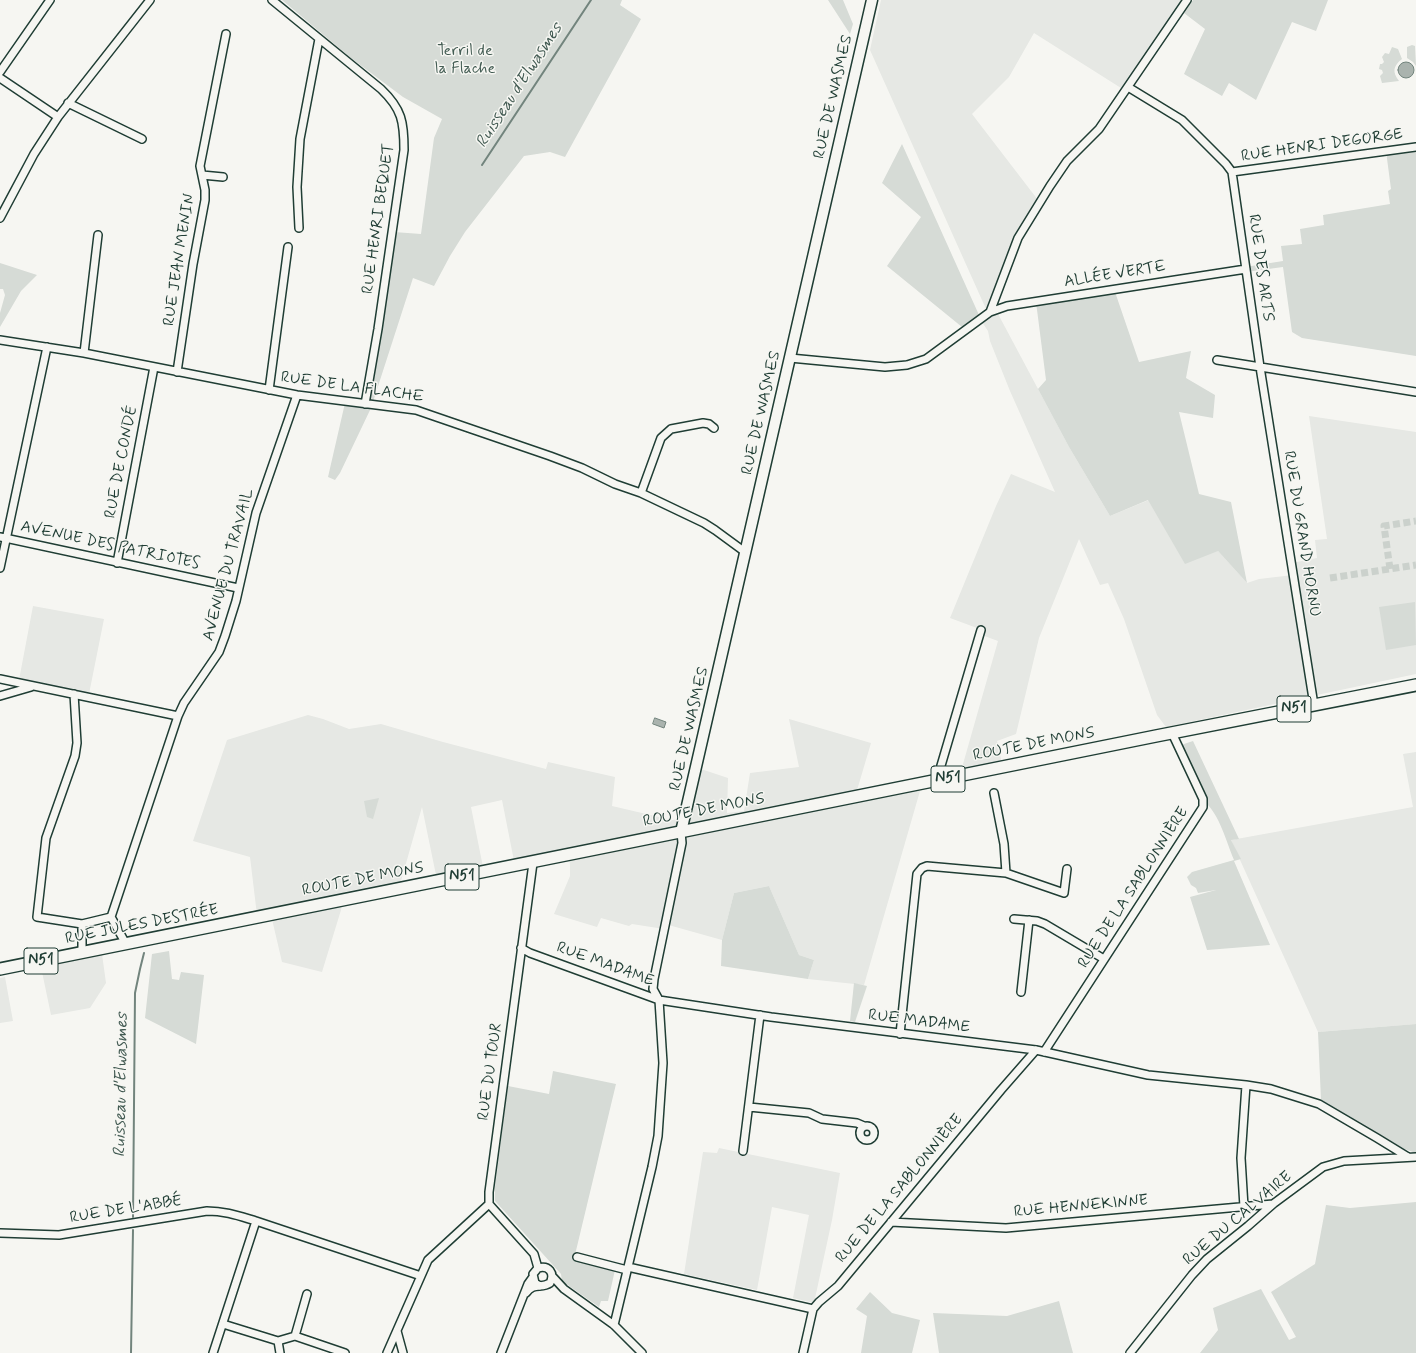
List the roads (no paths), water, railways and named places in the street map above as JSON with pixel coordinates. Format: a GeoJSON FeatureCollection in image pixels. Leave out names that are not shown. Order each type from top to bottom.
{"type":"FeatureCollection","features":[{"type":"Feature","properties":{"kind":"main road","name":"N51"},"geometry":{"type":"LineString","coordinates":[[1172,733],[1416,685]]}},
{"type":"Feature","properties":{"kind":"main road","name":"ROUTE DE MONS"},"geometry":{"type":"LineString","coordinates":[[243,921],[1172,733]]}},
{"type":"Feature","properties":{"kind":"main road","name":"RUE JULES DESTRÉE"},"geometry":{"type":"LineString","coordinates":[[0,969],[243,921]]}},
{"type":"Feature","properties":{"kind":"street"},"geometry":{"type":"LineString","coordinates":[[0,72],[50,0]]}},
{"type":"Feature","properties":{"kind":"street"},"geometry":{"type":"LineString","coordinates":[[0,218],[34,154],[58,117],[150,0]]}},
{"type":"Feature","properties":{"kind":"street","name":"RUE HENRI BEQUET"},"geometry":{"type":"LineString","coordinates":[[272,0],[381,89],[397,107],[402,121],[404,133],[403,158],[378,329],[365,404]]}},
{"type":"Feature","properties":{"kind":"street","name":"RUE DE WASMES"},"geometry":{"type":"LineString","coordinates":[[681,832],[872,0]]}},
{"type":"Feature","properties":{"kind":"street"},"geometry":{"type":"LineString","coordinates":[[990,312],[1018,238],[1067,161],[1099,129],[1187,0]]}},
{"type":"Feature","properties":{"kind":"street","name":"RUE JEAN MENIN"},"geometry":{"type":"LineString","coordinates":[[177,372],[193,264],[205,200],[205,190],[200,166],[226,34]]}},
{"type":"Feature","properties":{"kind":"street"},"geometry":{"type":"LineString","coordinates":[[298,228],[297,187],[300,139],[319,38]]}},
{"type":"Feature","properties":{"kind":"street"},"geometry":{"type":"LineString","coordinates":[[0,78],[58,117]]}},
{"type":"Feature","properties":{"kind":"street"},"geometry":{"type":"LineString","coordinates":[[1128,87],[1182,120],[1226,164],[1232,172]]}},
{"type":"Feature","properties":{"kind":"street"},"geometry":{"type":"LineString","coordinates":[[68,103],[142,139]]}},
{"type":"Feature","properties":{"kind":"street","name":"RUE HENRI DEGORGE"},"geometry":{"type":"LineString","coordinates":[[1232,172],[1416,147]]}},
{"type":"Feature","properties":{"kind":"street","name":"RUE DES ARTS"},"geometry":{"type":"LineString","coordinates":[[1232,172],[1260,367]]}},
{"type":"Feature","properties":{"kind":"street"},"geometry":{"type":"LineString","coordinates":[[202,175],[223,177]]}},
{"type":"Feature","properties":{"kind":"street"},"geometry":{"type":"LineString","coordinates":[[84,353],[98,235]]}},
{"type":"Feature","properties":{"kind":"street"},"geometry":{"type":"LineString","coordinates":[[269,390],[288,247]]}},
{"type":"Feature","properties":{"kind":"street","name":"ALLÉE VERTE"},"geometry":{"type":"LineString","coordinates":[[790,358],[885,367],[907,365],[926,358],[990,312],[1007,306],[1246,269]]}},
{"type":"Feature","properties":{"kind":"street","name":"RUE DE LA FLACHE"},"geometry":{"type":"LineString","coordinates":[[0,340],[84,353],[297,395],[416,410],[428,413],[550,456],[641,494],[704,523],[745,552]]}},
{"type":"Feature","properties":{"kind":"street"},"geometry":{"type":"LineString","coordinates":[[0,568],[3,538],[47,347]]}},
{"type":"Feature","properties":{"kind":"street"},"geometry":{"type":"LineString","coordinates":[[1217,360],[1416,392]]}},
{"type":"Feature","properties":{"kind":"street","name":"RUE DE CONDÉ"},"geometry":{"type":"LineString","coordinates":[[117,563],[154,367]]}},
{"type":"Feature","properties":{"kind":"street","name":"RUE DU GRAND HORNU"},"geometry":{"type":"LineString","coordinates":[[1260,367],[1314,705]]}},
{"type":"Feature","properties":{"kind":"street","name":"AVENUE DU TRAVAIL"},"geometry":{"type":"LineString","coordinates":[[111,917],[178,716],[184,703],[219,652],[236,601],[256,513],[297,395]]}},
{"type":"Feature","properties":{"kind":"street"},"geometry":{"type":"LineString","coordinates":[[641,494],[661,438],[671,429],[703,423],[709,424],[714,428]]}},
{"type":"Feature","properties":{"kind":"street","name":"AVENUE DES PATRIOTES"},"geometry":{"type":"LineString","coordinates":[[3,538],[238,588]]}},
{"type":"Feature","properties":{"kind":"street"},"geometry":{"type":"LineString","coordinates":[[941,780],[940,768],[981,630]]}},
{"type":"Feature","properties":{"kind":"street"},"geometry":{"type":"LineString","coordinates":[[0,680],[178,716]]}},
{"type":"Feature","properties":{"kind":"street"},"geometry":{"type":"LineString","coordinates":[[0,696],[33,686]]}},
{"type":"Feature","properties":{"kind":"street"},"geometry":{"type":"LineString","coordinates":[[74,694],[77,742],[76,749],[46,838],[37,917],[82,924],[111,917],[126,944]]}},
{"type":"Feature","properties":{"kind":"street","name":"RUE DE LA SABLONNIÈRE"},"geometry":{"type":"LineString","coordinates":[[1044,1052],[1204,805],[1203,799],[1172,733]]}},
{"type":"Feature","properties":{"kind":"street"},"geometry":{"type":"LineString","coordinates":[[994,793],[1004,844],[1006,873]]}},
{"type":"Feature","properties":{"kind":"street"},"geometry":{"type":"LineString","coordinates":[[614,1325],[652,1167],[658,1132],[663,1064],[659,1000],[653,989],[682,843],[681,832]]}},
{"type":"Feature","properties":{"kind":"street","name":"RUE DU TOUR"},"geometry":{"type":"LineString","coordinates":[[489,1204],[489,1192],[533,862]]}},
{"type":"Feature","properties":{"kind":"street"},"geometry":{"type":"LineString","coordinates":[[900,1034],[917,874],[919,871],[927,866],[1006,873],[1064,893],[1067,869]]}},
{"type":"Feature","properties":{"kind":"street"},"geometry":{"type":"LineString","coordinates":[[1014,919],[1037,921],[1045,924],[1104,959]]}},
{"type":"Feature","properties":{"kind":"street"},"geometry":{"type":"LineString","coordinates":[[1021,992],[1028,920]]}},
{"type":"Feature","properties":{"kind":"street"},"geometry":{"type":"LineString","coordinates":[[82,924],[82,953]]}},
{"type":"Feature","properties":{"kind":"street","name":"RUE MADAME"},"geometry":{"type":"LineString","coordinates":[[521,948],[659,1000],[900,1034],[1036,1050],[1148,1075],[1271,1089],[1319,1104],[1408,1158]]}},
{"type":"Feature","properties":{"kind":"street"},"geometry":{"type":"LineString","coordinates":[[744,1151],[760,1015]]}},
{"type":"Feature","properties":{"kind":"street","name":"RUE DE LA SABLONNIÈRE"},"geometry":{"type":"LineString","coordinates":[[813,1309],[838,1286],[1036,1050]]}},
{"type":"Feature","properties":{"kind":"street"},"geometry":{"type":"LineString","coordinates":[[1244,1207],[1241,1158],[1246,1085]]}},
{"type":"Feature","properties":{"kind":"street"},"geometry":{"type":"LineString","coordinates":[[748,1107],[809,1113],[822,1119],[857,1123],[864,1126]]}},
{"type":"Feature","properties":{"kind":"street","name":"RUE DU CALVAIRE"},"geometry":{"type":"LineString","coordinates":[[1130,1353],[1192,1275],[1207,1259],[1273,1204],[1323,1168],[1344,1161],[1416,1157]]}},
{"type":"Feature","properties":{"kind":"street"},"geometry":{"type":"LineString","coordinates":[[387,1353],[428,1260],[489,1204],[534,1254],[542,1260],[552,1276],[564,1289],[614,1325],[642,1353]]}},
{"type":"Feature","properties":{"kind":"street","name":"RUE HENNEKINNE"},"geometry":{"type":"LineString","coordinates":[[891,1222],[1006,1228],[1273,1204]]}},
{"type":"Feature","properties":{"kind":"street","name":"RUE DE L'ABBÉ"},"geometry":{"type":"LineString","coordinates":[[0,1233],[59,1235],[207,1211],[229,1213],[421,1276]]}},
{"type":"Feature","properties":{"kind":"street"},"geometry":{"type":"LineString","coordinates":[[213,1353],[256,1221]]}},
{"type":"Feature","properties":{"kind":"street"},"geometry":{"type":"LineString","coordinates":[[534,1254],[538,1268]]}},
{"type":"Feature","properties":{"kind":"street"},"geometry":{"type":"LineString","coordinates":[[577,1257],[813,1309],[803,1353]]}},
{"type":"Feature","properties":{"kind":"street"},"geometry":{"type":"LineString","coordinates":[[501,1353],[534,1272],[538,1268],[548,1268]]}},
{"type":"Feature","properties":{"kind":"street"},"geometry":{"type":"LineString","coordinates":[[549,1284],[552,1276]]}},
{"type":"Feature","properties":{"kind":"street"},"geometry":{"type":"LineString","coordinates":[[533,1277],[535,1283],[540,1286]]}},
{"type":"Feature","properties":{"kind":"street"},"geometry":{"type":"LineString","coordinates":[[523,1296],[531,1288],[549,1284],[564,1289]]}},
{"type":"Feature","properties":{"kind":"street"},"geometry":{"type":"LineString","coordinates":[[294,1336],[307,1294]]}},
{"type":"Feature","properties":{"kind":"street"},"geometry":{"type":"LineString","coordinates":[[223,1324],[278,1341],[294,1336],[345,1353]]}},
{"type":"Feature","properties":{"kind":"street"},"geometry":{"type":"LineString","coordinates":[[397,1331],[403,1353]]}},
{"type":"Feature","properties":{"kind":"street"},"geometry":{"type":"LineString","coordinates":[[278,1341],[280,1353]]}},
{"type":"Feature","properties":{"kind":"waterway","name":"Ruisseau d'Elwasmes"},"geometry":{"type":"LineString","coordinates":[[482,165],[591,0]]}},
{"type":"Feature","properties":{"kind":"waterway","name":"Ruisseau d'Elwasmes"},"geometry":{"type":"LineString","coordinates":[[133,1217],[135,993],[144,953]]}},
{"type":"Feature","properties":{"kind":"waterway","name":"Ruisseau d'Elwasmes"},"geometry":{"type":"LineString","coordinates":[[131,1353],[133,1230]]}},
{"type":"Feature","properties":{"kind":"tunnel"},"geometry":{"type":"LineString","coordinates":[[1390,569],[1384,526],[1416,521]]}},
{"type":"Feature","properties":{"kind":"tunnel"},"geometry":{"type":"LineString","coordinates":[[1330,578],[1416,565]]}},
{"type":"Feature","properties":{"kind":"park label","name":"Terril de la Flache"},"geometry":{"type":"Point","coordinates":[465,61]}}]}
